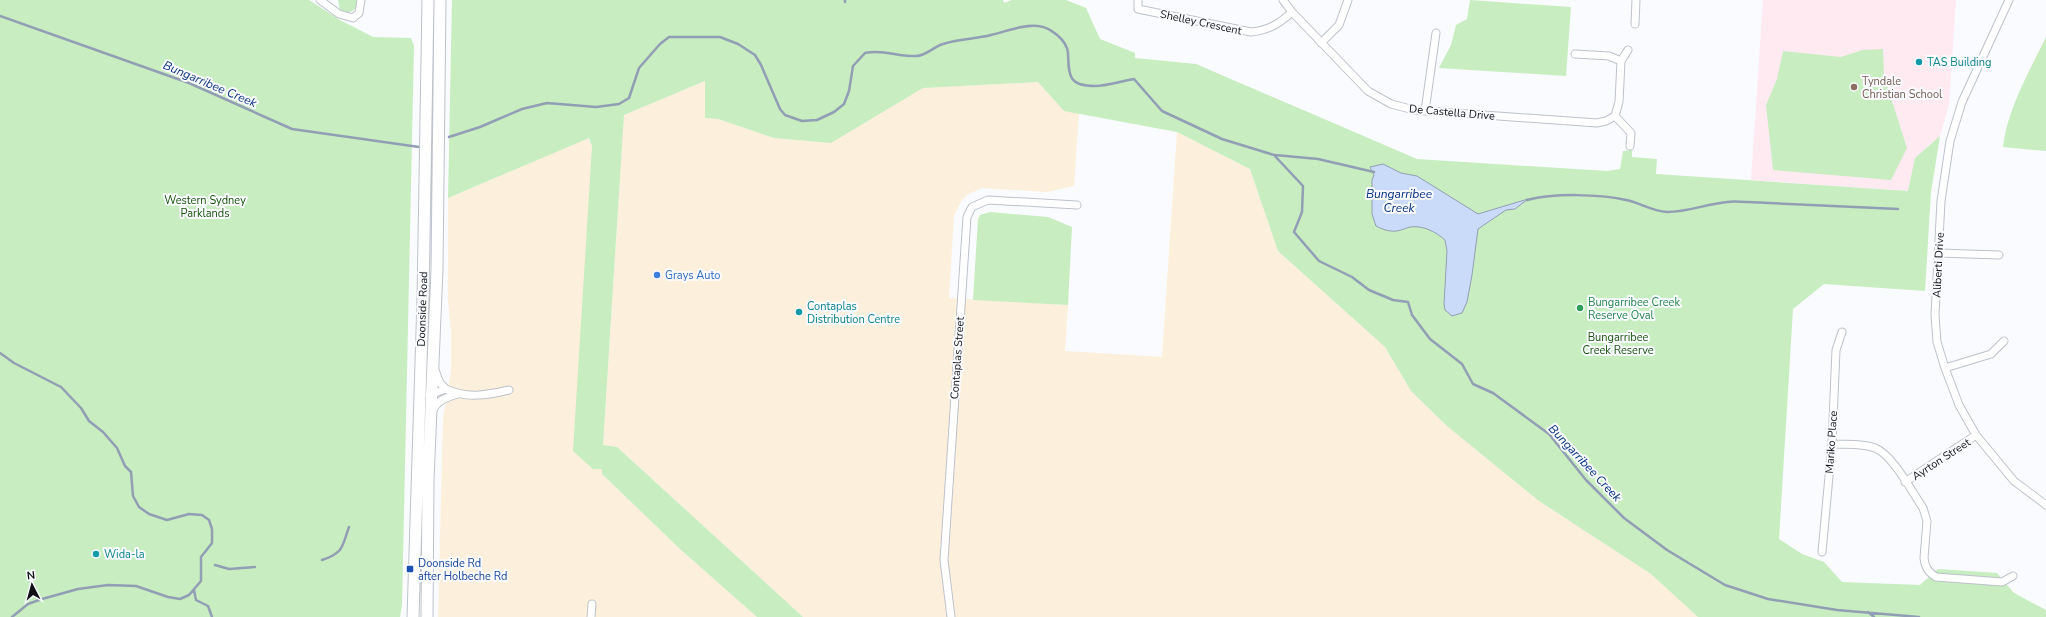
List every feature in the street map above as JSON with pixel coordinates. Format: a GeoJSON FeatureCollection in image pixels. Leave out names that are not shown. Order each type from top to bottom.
{"type":"FeatureCollection","features":[{"type":"Feature","properties":{"kind":"main road","name":"Doonside Road"},"geometry":{"type":"LineString","coordinates":[[413,617],[424,267],[428,0]]}},
{"type":"Feature","properties":{"kind":"main road","name":"Doonside Road"},"geometry":{"type":"LineString","coordinates":[[427,617],[430,416],[437,269],[440,0]]}},
{"type":"Feature","properties":{"kind":"street"},"geometry":{"type":"LineString","coordinates":[[320,0],[330,3],[339,14],[353,18],[359,13],[361,0]]}},
{"type":"Feature","properties":{"kind":"street","name":"Shelley Crescent"},"geometry":{"type":"LineString","coordinates":[[1138,0],[1138,9],[1251,32],[1266,31],[1279,24],[1292,12]]}},
{"type":"Feature","properties":{"kind":"street","name":"De Castella Drive"},"geometry":{"type":"LineString","coordinates":[[1284,0],[1292,12],[1358,83],[1373,95],[1398,106],[1425,111],[1597,123],[1606,121],[1615,116]]}},
{"type":"Feature","properties":{"kind":"street"},"geometry":{"type":"LineString","coordinates":[[1321,42],[1339,25],[1348,0]]}},
{"type":"Feature","properties":{"kind":"street"},"geometry":{"type":"LineString","coordinates":[[1635,24],[1636,0]]}},
{"type":"Feature","properties":{"kind":"street","name":"Aliberti Drive"},"geometry":{"type":"LineString","coordinates":[[2009,0],[1962,102],[1952,135],[1946,163],[1935,315],[1937,342],[1945,368],[1959,405],[1976,435],[2014,480],[2046,505]]}},
{"type":"Feature","properties":{"kind":"street"},"geometry":{"type":"LineString","coordinates":[[1425,111],[1436,33]]}},
{"type":"Feature","properties":{"kind":"street"},"geometry":{"type":"LineString","coordinates":[[1628,50],[1621,61],[1619,102],[1615,116],[1631,133],[1630,146]]}},
{"type":"Feature","properties":{"kind":"street"},"geometry":{"type":"LineString","coordinates":[[1575,54],[1609,56],[1621,61]]}},
{"type":"Feature","properties":{"kind":"street","name":"Contaplas Street"},"geometry":{"type":"LineString","coordinates":[[951,617],[944,560],[967,217],[972,207],[988,200],[1077,205]]}},
{"type":"Feature","properties":{"kind":"street"},"geometry":{"type":"LineString","coordinates":[[1939,253],[1999,255]]}},
{"type":"Feature","properties":{"kind":"street","name":"Mariko Place"},"geometry":{"type":"LineString","coordinates":[[1822,552],[1832,444],[1836,350],[1842,332]]}},
{"type":"Feature","properties":{"kind":"street"},"geometry":{"type":"LineString","coordinates":[[1945,368],[1990,354],[2004,341]]}},
{"type":"Feature","properties":{"kind":"street"},"geometry":{"type":"LineString","coordinates":[[433,362],[440,383],[446,389],[458,394],[482,396],[509,390]]}},
{"type":"Feature","properties":{"kind":"street"},"geometry":{"type":"LineString","coordinates":[[419,410],[422,401],[431,394],[446,389]]}},
{"type":"Feature","properties":{"kind":"street"},"geometry":{"type":"LineString","coordinates":[[430,416],[438,403],[443,399],[458,394]]}},
{"type":"Feature","properties":{"kind":"street","name":"Ayrton Street"},"geometry":{"type":"LineString","coordinates":[[1905,482],[1976,435]]}},
{"type":"Feature","properties":{"kind":"street"},"geometry":{"type":"LineString","coordinates":[[1832,444],[1876,448],[1887,456],[1926,515],[1924,558],[1925,565],[1931,574],[1936,577],[2002,582],[2013,576]]}},
{"type":"Feature","properties":{"kind":"street"},"geometry":{"type":"LineString","coordinates":[[591,617],[592,604]]}},
{"type":"Feature","properties":{"kind":"shaded area","name":"Tyndale Christian School"},"geometry":{"type":"Polygon","coordinates":[[[1763,0],[1956,0],[1949,105],[1940,136],[1915,158],[1909,191],[1751,180],[1763,0]]]}},
{"type":"Feature","properties":{"kind":"shaded area"},"geometry":{"type":"Polygon","coordinates":[[[705,81],[705,118],[718,119],[774,138],[831,143],[923,88],[1038,82],[1064,111],[1079,113],[1074,186],[1047,192],[982,188],[967,195],[962,200],[954,215],[949,298],[1068,305],[1065,351],[1162,357],[1177,132],[1250,169],[1278,251],[1385,347],[1411,391],[1447,426],[1539,501],[1651,574],[1698,617],[803,617],[617,447],[603,445],[624,115],[705,81]]]}},
{"type":"Feature","properties":{"kind":"shaded area"},"geometry":{"type":"Polygon","coordinates":[[[588,138],[592,146],[602,474],[680,549],[757,617],[438,617],[443,419],[451,371],[451,331],[448,301],[448,198],[588,138]]]}},
{"type":"Feature","properties":{"kind":"green space","name":"Western Sydney Parklands"},"geometry":{"type":"Polygon","coordinates":[[[0,0],[309,0],[340,20],[373,37],[411,38],[414,46],[402,605],[400,617],[0,617],[0,0]]]}},
{"type":"Feature","properties":{"kind":"green space"},"geometry":{"type":"Polygon","coordinates":[[[338,0],[358,0],[357,6],[353,11],[346,13],[340,10],[338,0]]]}},
{"type":"Feature","properties":{"kind":"green space","name":"Bungarribee Creek Reserve"},"geometry":{"type":"Polygon","coordinates":[[[452,0],[1003,0],[1004,3],[1012,0],[1066,0],[1086,8],[1100,39],[1135,53],[1135,58],[1196,64],[1417,159],[1607,171],[1620,169],[1623,151],[1632,150],[1632,157],[1657,159],[1656,174],[1908,191],[1915,158],[1940,136],[1931,192],[1925,291],[1824,284],[1793,309],[1779,539],[1802,554],[1824,562],[1842,582],[1920,585],[1938,569],[1997,573],[2014,593],[2046,610],[2046,617],[1698,617],[1651,574],[1539,501],[1447,426],[1411,391],[1385,347],[1278,251],[1250,169],[1177,132],[1064,111],[1038,82],[923,88],[831,143],[774,138],[718,119],[705,118],[705,81],[624,115],[603,445],[617,447],[803,617],[757,617],[680,549],[602,474],[602,469],[593,469],[573,451],[592,146],[589,138],[448,198],[452,0]]]}},
{"type":"Feature","properties":{"kind":"green space"},"geometry":{"type":"Polygon","coordinates":[[[1470,0],[1571,7],[1566,76],[1439,68],[1451,45],[1456,25],[1467,19],[1470,0]]]}},
{"type":"Feature","properties":{"kind":"green space"},"geometry":{"type":"Polygon","coordinates":[[[2046,37],[2046,151],[2003,147],[2005,133],[2014,105],[2046,37]]]}},
{"type":"Feature","properties":{"kind":"green space"},"geometry":{"type":"Polygon","coordinates":[[[1883,49],[1884,76],[1907,148],[1891,180],[1773,170],[1766,105],[1777,79],[1783,51],[1841,57],[1862,50],[1883,49]]]}},
{"type":"Feature","properties":{"kind":"green space"},"geometry":{"type":"Polygon","coordinates":[[[990,212],[1048,217],[1072,227],[1068,305],[973,300],[978,219],[980,215],[990,212]]]}},
{"type":"Feature","properties":{"kind":"water","name":"Bungarribee Creek"},"geometry":{"type":"Polygon","coordinates":[[[1383,164],[1401,173],[1417,176],[1478,214],[1528,199],[1515,209],[1506,210],[1478,229],[1467,302],[1462,313],[1452,316],[1445,310],[1444,304],[1447,251],[1445,240],[1438,234],[1420,227],[1410,227],[1398,231],[1389,231],[1376,226],[1372,214],[1372,180],[1374,175],[1370,167],[1383,164]]]}},
{"type":"Feature","properties":{"kind":"waterway","name":"Bungarribee Creek"},"geometry":{"type":"LineString","coordinates":[[0,16],[189,83],[292,129],[419,147]]}},
{"type":"Feature","properties":{"kind":"waterway","name":"Bungarribee Creek"},"geometry":{"type":"LineString","coordinates":[[449,137],[480,127],[522,109],[547,103],[596,107],[619,104],[629,98],[639,68],[660,44],[669,37],[720,37],[738,44],[755,55],[761,65],[780,109],[785,115],[802,121],[817,120],[834,112],[844,104],[849,91],[853,66],[865,53],[878,52],[920,56],[939,45],[949,42],[996,34],[1026,26],[1043,27],[1053,32],[1065,43],[1068,53],[1071,77],[1079,84],[1100,86],[1134,79],[1162,111],[1222,139],[1274,155],[1303,186],[1302,212],[1294,232],[1319,261],[1352,277],[1369,290],[1393,300],[1408,302],[1412,315],[1430,339],[1462,364],[1473,384],[1493,393],[1549,434],[1586,480],[1624,518],[1667,550],[1725,585],[1768,599],[1837,610],[1919,617]]}},
{"type":"Feature","properties":{"kind":"waterway"},"geometry":{"type":"LineString","coordinates":[[1275,155],[1318,159],[1374,172]]}},
{"type":"Feature","properties":{"kind":"waterway"},"geometry":{"type":"LineString","coordinates":[[1527,200],[1563,195],[1603,196],[1626,200],[1667,212],[1682,211],[1719,203],[1732,202],[1898,209]]}},
{"type":"Feature","properties":{"kind":"waterway"},"geometry":{"type":"LineString","coordinates":[[0,353],[14,363],[61,387],[81,408],[89,421],[103,432],[117,448],[125,466],[131,472],[133,496],[139,507],[149,514],[167,520],[189,514],[202,515],[209,520],[212,529],[212,543],[201,557],[201,581],[189,595],[180,599],[168,597],[136,586],[108,585],[78,589],[42,599],[28,604],[12,617]]}},
{"type":"Feature","properties":{"kind":"waterway"},"geometry":{"type":"LineString","coordinates":[[322,560],[335,555],[341,548],[349,527]]}},
{"type":"Feature","properties":{"kind":"waterway"},"geometry":{"type":"LineString","coordinates":[[215,565],[229,569],[255,567]]}},
{"type":"Feature","properties":{"kind":"waterway"},"geometry":{"type":"LineString","coordinates":[[194,590],[196,600],[208,606],[212,617]]}},
{"type":"Feature","properties":{"kind":"waterway","name":"Bungarribee Creek"},"geometry":{"type":"LineString","coordinates":[[1868,612],[1874,617]]}},
{"type":"Feature","properties":{"kind":"place","name":"TAS Building"},"geometry":{"type":"Point","coordinates":[1919,62]}},
{"type":"Feature","properties":{"kind":"place","name":"Tyndale Christian School"},"geometry":{"type":"Point","coordinates":[1854,87]}},
{"type":"Feature","properties":{"kind":"place","name":"Grays Auto"},"geometry":{"type":"Point","coordinates":[657,275]}},
{"type":"Feature","properties":{"kind":"place","name":"Bungarribee Creek Reserve Oval"},"geometry":{"type":"Point","coordinates":[1580,308]}},
{"type":"Feature","properties":{"kind":"place","name":"Contaplas Distribution Centre"},"geometry":{"type":"Point","coordinates":[799,312]}},
{"type":"Feature","properties":{"kind":"place","name":"Wida-la"},"geometry":{"type":"Point","coordinates":[96,554]}},
{"type":"Feature","properties":{"kind":"place","name":"Doonside Rd after Holbeche Rd"},"geometry":{"type":"Point","coordinates":[410,569]}}]}
